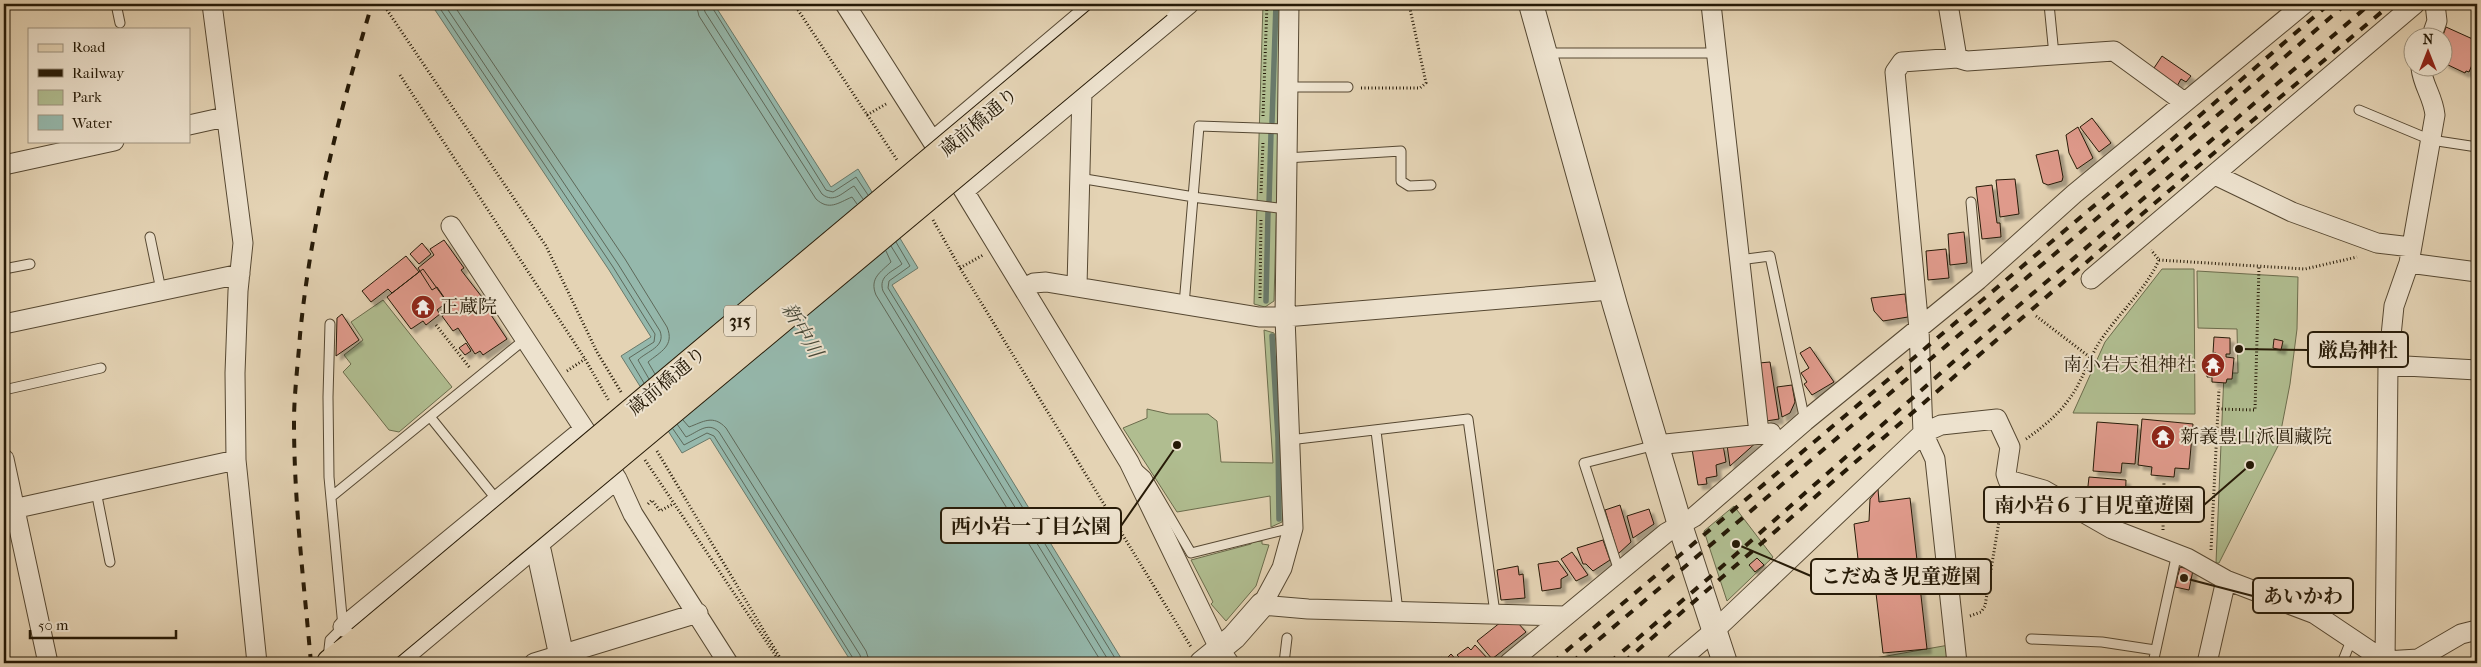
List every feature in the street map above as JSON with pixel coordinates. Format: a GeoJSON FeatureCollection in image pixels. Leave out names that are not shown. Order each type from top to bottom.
{"type":"FeatureCollection","features":[{"type":"Feature","properties":{"kind":"main road","name":"蔵前橋通り"},"geometry":{"type":"LineString","coordinates":[[368,650],[1119,4]]}},
{"type":"Feature","properties":{"kind":"main road","name":"蔵前橋通り"},"geometry":{"type":"LineString","coordinates":[[330,663],[368,650],[1158,4]]}},
{"type":"Feature","properties":{"kind":"street"},"geometry":{"type":"LineString","coordinates":[[212,4],[225,117],[243,243],[235,373],[236,460],[257,663]]}},
{"type":"Feature","properties":{"kind":"street"},"geometry":{"type":"LineString","coordinates":[[845,4],[964,191],[1129,462],[1211,656],[1234,637],[1262,605],[1282,568],[1293,528],[1284,317],[1289,4]]}},
{"type":"Feature","properties":{"kind":"street"},"geometry":{"type":"LineString","coordinates":[[964,191],[1189,4]]}},
{"type":"Feature","properties":{"kind":"street"},"geometry":{"type":"LineString","coordinates":[[1531,4],[1610,290],[1680,525],[1725,663]]}},
{"type":"Feature","properties":{"kind":"street"},"geometry":{"type":"LineString","coordinates":[[1711,4],[1758,433]]}},
{"type":"Feature","properties":{"kind":"street"},"geometry":{"type":"LineString","coordinates":[[1948,4],[1957,58]]}},
{"type":"Feature","properties":{"kind":"street"},"geometry":{"type":"LineString","coordinates":[[1509,663],[1666,533],[1694,517],[1805,421],[1978,280],[2074,194],[2304,4]]}},
{"type":"Feature","properties":{"kind":"street"},"geometry":{"type":"LineString","coordinates":[[2435,4],[2437,21],[2435,28]]}},
{"type":"Feature","properties":{"kind":"street"},"geometry":{"type":"LineString","coordinates":[[2091,279],[2215,175],[2410,5]]}},
{"type":"Feature","properties":{"kind":"street"},"geometry":{"type":"LineString","coordinates":[[933,142],[1088,7]]}},
{"type":"Feature","properties":{"kind":"street"},"geometry":{"type":"LineString","coordinates":[[1957,663],[1935,458],[1924,433],[1920,329],[1894,72],[1902,62],[1957,58],[1967,61],[2114,51],[2184,102]]}},
{"type":"Feature","properties":{"kind":"street"},"geometry":{"type":"LineString","coordinates":[[2385,662],[2388,365],[2394,306],[2410,255],[2435,116],[2433,100],[2422,78]]}},
{"type":"Feature","properties":{"kind":"street"},"geometry":{"type":"LineString","coordinates":[[1078,286],[1082,92]]}},
{"type":"Feature","properties":{"kind":"street"},"geometry":{"type":"LineString","coordinates":[[190,125],[225,117]]}},
{"type":"Feature","properties":{"kind":"street"},"geometry":{"type":"LineString","coordinates":[[4,166],[69,146],[105,142]]}},
{"type":"Feature","properties":{"kind":"street"},"geometry":{"type":"LineString","coordinates":[[2215,175],[2292,212],[2410,255],[2477,272]]}},
{"type":"Feature","properties":{"kind":"street"},"geometry":{"type":"LineString","coordinates":[[451,226],[524,340],[617,479],[632,514],[698,613],[728,663]]}},
{"type":"Feature","properties":{"kind":"street"},"geometry":{"type":"LineString","coordinates":[[4,324],[240,274]]}},
{"type":"Feature","properties":{"kind":"street"},"geometry":{"type":"LineString","coordinates":[[1024,288],[1034,283],[1046,282],[1259,317],[1284,317],[1610,290]]}},
{"type":"Feature","properties":{"kind":"street"},"geometry":{"type":"LineString","coordinates":[[2388,365],[2477,370]]}},
{"type":"Feature","properties":{"kind":"street"},"geometry":{"type":"LineString","coordinates":[[1676,663],[1714,630],[1924,433],[1941,425],[1997,419],[2010,448],[2008,480],[2044,490],[2112,529],[2169,551],[2218,577],[2315,614],[2385,662],[2428,659],[2461,634],[2477,630]]}},
{"type":"Feature","properties":{"kind":"street"},"geometry":{"type":"LineString","coordinates":[[368,650],[497,500],[584,429]]}},
{"type":"Feature","properties":{"kind":"street"},"geometry":{"type":"LineString","coordinates":[[1656,445],[1770,432],[1787,437]]}},
{"type":"Feature","properties":{"kind":"street"},"geometry":{"type":"LineString","coordinates":[[4,459],[9,510],[48,663]]}},
{"type":"Feature","properties":{"kind":"street"},"geometry":{"type":"LineString","coordinates":[[9,510],[236,460]]}},
{"type":"Feature","properties":{"kind":"street"},"geometry":{"type":"LineString","coordinates":[[368,650],[539,549],[617,479]]}},
{"type":"Feature","properties":{"kind":"street"},"geometry":{"type":"LineString","coordinates":[[539,549],[562,659]]}},
{"type":"Feature","properties":{"kind":"street"},"geometry":{"type":"LineString","coordinates":[[2207,663],[2218,577]]}},
{"type":"Feature","properties":{"kind":"street"},"geometry":{"type":"LineString","coordinates":[[1262,605],[1308,609],[1565,616]]}},
{"type":"Feature","properties":{"kind":"street"},"geometry":{"type":"LineString","coordinates":[[534,663],[562,659],[698,613]]}},
{"type":"Feature","properties":{"kind":"lane"},"geometry":{"type":"LineString","coordinates":[[116,4],[120,24]]}},
{"type":"Feature","properties":{"kind":"lane"},"geometry":{"type":"LineString","coordinates":[[2049,4],[2054,55]]}},
{"type":"Feature","properties":{"kind":"lane"},"geometry":{"type":"LineString","coordinates":[[1543,53],[1716,53]]}},
{"type":"Feature","properties":{"kind":"lane"},"geometry":{"type":"LineString","coordinates":[[1287,86],[1348,86]]}},
{"type":"Feature","properties":{"kind":"lane"},"geometry":{"type":"LineString","coordinates":[[2359,110],[2431,140],[2477,147]]}},
{"type":"Feature","properties":{"kind":"lane"},"geometry":{"type":"LineString","coordinates":[[1184,305],[1199,126],[1287,129]]}},
{"type":"Feature","properties":{"kind":"lane"},"geometry":{"type":"LineString","coordinates":[[1286,158],[1401,151],[1401,180],[1409,186],[1431,185]]}},
{"type":"Feature","properties":{"kind":"lane"},"geometry":{"type":"LineString","coordinates":[[1079,178],[1194,197],[1286,209]]}},
{"type":"Feature","properties":{"kind":"lane"},"geometry":{"type":"LineString","coordinates":[[1971,202],[1978,280]]}},
{"type":"Feature","properties":{"kind":"lane"},"geometry":{"type":"LineString","coordinates":[[150,237],[161,290]]}},
{"type":"Feature","properties":{"kind":"lane"},"geometry":{"type":"LineString","coordinates":[[1740,260],[1770,256],[1805,421]]}},
{"type":"Feature","properties":{"kind":"lane"},"geometry":{"type":"LineString","coordinates":[[4,269],[30,264]]}},
{"type":"Feature","properties":{"kind":"lane"},"geometry":{"type":"LineString","coordinates":[[330,324],[327,434],[331,497],[368,650]]}},
{"type":"Feature","properties":{"kind":"lane"},"geometry":{"type":"LineString","coordinates":[[331,497],[524,340]]}},
{"type":"Feature","properties":{"kind":"lane"},"geometry":{"type":"LineString","coordinates":[[4,390],[101,368]]}},
{"type":"Feature","properties":{"kind":"lane"},"geometry":{"type":"LineString","coordinates":[[430,418],[497,500]]}},
{"type":"Feature","properties":{"kind":"lane"},"geometry":{"type":"LineString","coordinates":[[1289,440],[1468,420],[1495,613]]}},
{"type":"Feature","properties":{"kind":"lane"},"geometry":{"type":"LineString","coordinates":[[1376,431],[1398,611]]}},
{"type":"Feature","properties":{"kind":"lane"},"geometry":{"type":"LineString","coordinates":[[1619,571],[1584,463],[1656,445]]}},
{"type":"Feature","properties":{"kind":"lane"},"geometry":{"type":"LineString","coordinates":[[1129,462],[1146,476],[1191,554],[1293,528]]}},
{"type":"Feature","properties":{"kind":"lane"},"geometry":{"type":"LineString","coordinates":[[96,491],[110,562]]}},
{"type":"Feature","properties":{"kind":"lane"},"geometry":{"type":"LineString","coordinates":[[2153,663],[2169,551]]}},
{"type":"Feature","properties":{"kind":"lane"},"geometry":{"type":"LineString","coordinates":[[1284,663],[1287,638]]}},
{"type":"Feature","properties":{"kind":"lane"},"geometry":{"type":"LineString","coordinates":[[2342,663],[2352,638]]}},
{"type":"Feature","properties":{"kind":"lane"},"geometry":{"type":"LineString","coordinates":[[2031,639],[2102,642],[2156,650]]}},
{"type":"Feature","properties":{"kind":"path"},"geometry":{"type":"LineString","coordinates":[[383,4],[546,246],[597,352],[622,394]]}},
{"type":"Feature","properties":{"kind":"path"},"geometry":{"type":"LineString","coordinates":[[794,4],[898,162]]}},
{"type":"Feature","properties":{"kind":"path"},"geometry":{"type":"LineString","coordinates":[[1348,86],[1420,88],[1426,83],[1408,4]]}},
{"type":"Feature","properties":{"kind":"path"},"geometry":{"type":"LineString","coordinates":[[400,76],[585,359],[613,408]]}},
{"type":"Feature","properties":{"kind":"path"},"geometry":{"type":"LineString","coordinates":[[934,221],[960,268],[1211,656]]}},
{"type":"Feature","properties":{"kind":"path"},"geometry":{"type":"LineString","coordinates":[[2141,237],[2159,260],[2305,269],[2364,256]]}},
{"type":"Feature","properties":{"kind":"path"},"geometry":{"type":"LineString","coordinates":[[960,268],[998,246]]}},
{"type":"Feature","properties":{"kind":"path"},"geometry":{"type":"LineString","coordinates":[[2010,448],[2049,423],[2060,412],[2080,382],[2102,338],[2153,274],[2159,260]]}},
{"type":"Feature","properties":{"kind":"path"},"geometry":{"type":"LineString","coordinates":[[2218,409],[2255,410],[2259,267]]}},
{"type":"Feature","properties":{"kind":"path"},"geometry":{"type":"LineString","coordinates":[[2036,316],[2091,358]]}},
{"type":"Feature","properties":{"kind":"path"},"geometry":{"type":"LineString","coordinates":[[436,325],[478,379]]}},
{"type":"Feature","properties":{"kind":"path"},"geometry":{"type":"LineString","coordinates":[[2218,577],[2219,389]]}},
{"type":"Feature","properties":{"kind":"path"},"geometry":{"type":"LineString","coordinates":[[654,446],[782,663]]}},
{"type":"Feature","properties":{"kind":"path"},"geometry":{"type":"LineString","coordinates":[[643,456],[673,504],[782,663]]}},
{"type":"Feature","properties":{"kind":"path"},"geometry":{"type":"LineString","coordinates":[[1952,622],[1981,612],[1985,606],[2008,480]]}},
{"type":"Feature","properties":{"kind":"path"},"geometry":{"type":"LineString","coordinates":[[2164,481],[2169,551]]}},
{"type":"Feature","properties":{"kind":"green space"},"geometry":{"type":"Polygon","coordinates":[[[1263,4],[1282,4],[1274,301],[1265,307],[1254,304],[1263,4]]]}},
{"type":"Feature","properties":{"kind":"green space"},"geometry":{"type":"Polygon","coordinates":[[[2162,269],[2194,269],[2195,414],[2073,413],[2105,342],[2162,269]]]}},
{"type":"Feature","properties":{"kind":"green space"},"geometry":{"type":"Polygon","coordinates":[[[2197,271],[2298,277],[2297,329],[2290,384],[2278,446],[2219,563],[2216,563],[2224,373],[2238,373],[2237,329],[2198,328],[2197,271]]]}},
{"type":"Feature","properties":{"kind":"green space"},"geometry":{"type":"Polygon","coordinates":[[[383,300],[452,387],[399,432],[389,430],[343,372],[351,364],[344,355],[363,340],[351,322],[383,300]]]}},
{"type":"Feature","properties":{"kind":"green space"},"geometry":{"type":"Polygon","coordinates":[[[1264,330],[1274,333],[1276,341],[1282,522],[1271,527],[1270,496],[1177,512],[1123,428],[1147,418],[1147,409],[1169,414],[1208,414],[1217,421],[1221,462],[1273,463],[1264,330]]]}},
{"type":"Feature","properties":{"kind":"green space"},"geometry":{"type":"Polygon","coordinates":[[[1734,506],[1773,557],[1727,601],[1704,531],[1734,506]]]}},
{"type":"Feature","properties":{"kind":"green space"},"geometry":{"type":"Polygon","coordinates":[[[1262,541],[1262,544],[1269,545],[1256,586],[1226,621],[1211,604],[1213,602],[1191,560],[1251,544],[1252,542],[1262,541]]]}},
{"type":"Feature","properties":{"kind":"green space"},"geometry":{"type":"Polygon","coordinates":[[[1949,645],[1951,663],[1865,663],[1864,660],[1949,645]]]}},
{"type":"Feature","properties":{"kind":"water","name":"新中川"},"geometry":{"type":"Polygon","coordinates":[[[431,4],[714,4],[831,187],[858,169],[918,268],[892,285],[1124,663],[852,663],[710,438],[682,453],[621,356],[651,337],[609,270],[431,4]]]}},
{"type":"Feature","properties":{"kind":"building"},"geometry":{"type":"Polygon","coordinates":[[[2454,31],[2477,41],[2475,58],[2469,72],[2466,71],[2465,73],[2454,68],[2454,31]]]}},
{"type":"Feature","properties":{"kind":"building"},"geometry":{"type":"Polygon","coordinates":[[[2162,56],[2191,76],[2186,82],[2181,79],[2176,88],[2152,71],[2162,56]]]}},
{"type":"Feature","properties":{"kind":"building"},"geometry":{"type":"Polygon","coordinates":[[[2092,118],[2111,143],[2099,152],[2080,127],[2092,118]]]}},
{"type":"Feature","properties":{"kind":"building"},"geometry":{"type":"Polygon","coordinates":[[[2078,127],[2093,158],[2077,169],[2069,153],[2066,135],[2078,127]]]}},
{"type":"Feature","properties":{"kind":"building"},"geometry":{"type":"Polygon","coordinates":[[[2058,150],[2063,177],[2062,181],[2048,185],[2043,183],[2036,155],[2058,150]]]}},
{"type":"Feature","properties":{"kind":"building"},"geometry":{"type":"Polygon","coordinates":[[[2015,179],[2019,214],[2000,217],[1996,180],[2015,179]]]}},
{"type":"Feature","properties":{"kind":"building"},"geometry":{"type":"Polygon","coordinates":[[[1992,185],[1997,223],[2000,223],[2001,237],[1982,239],[1976,187],[1992,185]]]}},
{"type":"Feature","properties":{"kind":"building"},"geometry":{"type":"Polygon","coordinates":[[[1964,232],[1967,263],[1950,265],[1948,234],[1964,232]]]}},
{"type":"Feature","properties":{"kind":"building"},"geometry":{"type":"Polygon","coordinates":[[[444,240],[464,268],[461,270],[485,301],[483,303],[507,339],[483,355],[480,351],[475,354],[458,328],[453,331],[442,316],[452,309],[437,287],[432,290],[418,268],[434,255],[430,249],[444,240]]]}},
{"type":"Feature","properties":{"kind":"building"},"geometry":{"type":"Polygon","coordinates":[[[422,243],[431,254],[419,264],[410,254],[422,243]]]}},
{"type":"Feature","properties":{"kind":"building"},"geometry":{"type":"Polygon","coordinates":[[[1946,249],[1949,278],[1928,280],[1926,251],[1946,249]]]}},
{"type":"Feature","properties":{"kind":"building"},"geometry":{"type":"Polygon","coordinates":[[[406,256],[419,272],[392,293],[388,289],[371,302],[362,291],[406,256]]]}},
{"type":"Feature","properties":{"kind":"building"},"geometry":{"type":"Polygon","coordinates":[[[423,269],[447,302],[437,310],[440,314],[426,325],[423,321],[411,329],[387,297],[423,269]]]}},
{"type":"Feature","properties":{"kind":"building"},"geometry":{"type":"Polygon","coordinates":[[[1905,294],[1908,317],[1883,321],[1874,311],[1871,298],[1905,294]]]}},
{"type":"Feature","properties":{"kind":"building"},"geometry":{"type":"Polygon","coordinates":[[[342,314],[359,340],[336,356],[337,318],[342,314]]]}},
{"type":"Feature","properties":{"kind":"building"},"geometry":{"type":"Polygon","coordinates":[[[2214,337],[2230,338],[2230,354],[2226,354],[2226,357],[2234,358],[2232,379],[2227,379],[2226,383],[2212,382],[2212,377],[2207,377],[2208,357],[2216,358],[2216,353],[2213,353],[2214,337]]]}},
{"type":"Feature","properties":{"kind":"building"},"geometry":{"type":"Polygon","coordinates":[[[2274,339],[2283,341],[2281,350],[2273,348],[2274,339]]]}},
{"type":"Feature","properties":{"kind":"building"},"geometry":{"type":"Polygon","coordinates":[[[466,343],[471,351],[465,355],[459,348],[466,343]]]}},
{"type":"Feature","properties":{"kind":"building"},"geometry":{"type":"Polygon","coordinates":[[[1810,347],[1834,382],[1812,395],[1804,384],[1807,382],[1801,373],[1809,368],[1800,353],[1810,347]]]}},
{"type":"Feature","properties":{"kind":"building"},"geometry":{"type":"Polygon","coordinates":[[[1770,362],[1779,419],[1766,421],[1759,363],[1770,362]]]}},
{"type":"Feature","properties":{"kind":"building"},"geometry":{"type":"Polygon","coordinates":[[[1792,385],[1795,402],[1790,413],[1782,417],[1777,387],[1792,385]]]}},
{"type":"Feature","properties":{"kind":"building"},"geometry":{"type":"Polygon","coordinates":[[[2142,419],[2193,424],[2189,469],[2175,468],[2174,477],[2151,475],[2152,467],[2138,465],[2142,419]]]}},
{"type":"Feature","properties":{"kind":"building"},"geometry":{"type":"Polygon","coordinates":[[[2097,422],[2138,425],[2135,464],[2122,463],[2121,473],[2093,471],[2097,422]]]}},
{"type":"Feature","properties":{"kind":"building"},"geometry":{"type":"Polygon","coordinates":[[[1759,440],[1730,466],[1727,445],[1759,440]]]}},
{"type":"Feature","properties":{"kind":"building"},"geometry":{"type":"Polygon","coordinates":[[[1723,445],[1726,462],[1716,465],[1717,476],[1706,478],[1707,484],[1698,485],[1692,449],[1723,445]]]}},
{"type":"Feature","properties":{"kind":"building"},"geometry":{"type":"Polygon","coordinates":[[[2089,477],[2126,480],[2125,507],[2098,508],[2098,496],[2087,495],[2089,477]]]}},
{"type":"Feature","properties":{"kind":"building"},"geometry":{"type":"Polygon","coordinates":[[[1878,489],[1879,502],[1910,498],[1927,649],[1883,653],[1872,559],[1858,559],[1854,524],[1869,521],[1870,499],[1878,489]]]}},
{"type":"Feature","properties":{"kind":"building"},"geometry":{"type":"Polygon","coordinates":[[[1620,505],[1631,542],[1618,554],[1605,510],[1620,505]]]}},
{"type":"Feature","properties":{"kind":"building"},"geometry":{"type":"Polygon","coordinates":[[[1649,509],[1654,524],[1633,538],[1627,516],[1649,509]]]}},
{"type":"Feature","properties":{"kind":"building"},"geometry":{"type":"Polygon","coordinates":[[[1603,540],[1610,560],[1593,571],[1586,564],[1583,564],[1577,548],[1603,540]]]}},
{"type":"Feature","properties":{"kind":"building"},"geometry":{"type":"Polygon","coordinates":[[[1572,552],[1588,575],[1576,581],[1561,559],[1572,552]]]}},
{"type":"Feature","properties":{"kind":"building"},"geometry":{"type":"Polygon","coordinates":[[[1757,558],[1764,565],[1755,572],[1749,565],[1757,558]]]}},
{"type":"Feature","properties":{"kind":"building"},"geometry":{"type":"Polygon","coordinates":[[[1558,561],[1568,575],[1561,579],[1561,588],[1542,591],[1538,564],[1558,561]]]}},
{"type":"Feature","properties":{"kind":"building"},"geometry":{"type":"Polygon","coordinates":[[[1518,566],[1519,575],[1523,574],[1525,598],[1501,600],[1497,570],[1518,566]]]}},
{"type":"Feature","properties":{"kind":"building"},"geometry":{"type":"Polygon","coordinates":[[[2180,567],[2193,570],[2189,590],[2175,587],[2180,567]]]}},
{"type":"Feature","properties":{"kind":"building"},"geometry":{"type":"Polygon","coordinates":[[[1501,622],[1518,623],[1526,632],[1492,659],[1477,641],[1501,622]]]}},
{"type":"Feature","properties":{"kind":"building"},"geometry":{"type":"Polygon","coordinates":[[[1475,645],[1489,660],[1486,663],[1465,663],[1457,655],[1468,647],[1471,650],[1475,645]]]}},
{"type":"Feature","properties":{"kind":"building"},"geometry":{"type":"Polygon","coordinates":[[[1451,654],[1459,663],[1435,663],[1442,657],[1445,660],[1451,654]]]}},
{"type":"Feature","properties":{"kind":"waterway"},"geometry":{"type":"LineString","coordinates":[[1272,122],[1276,4]]}},
{"type":"Feature","properties":{"kind":"waterway"},"geometry":{"type":"LineString","coordinates":[[1269,203],[1271,133]]}},
{"type":"Feature","properties":{"kind":"waterway"},"geometry":{"type":"LineString","coordinates":[[1266,301],[1268,212]]}},
{"type":"Feature","properties":{"kind":"waterway"},"geometry":{"type":"LineString","coordinates":[[1272,336],[1278,438],[1279,519]]}},
{"type":"Feature","properties":{"kind":"railway"},"geometry":{"type":"LineString","coordinates":[[311,663],[294,452],[295,401],[300,335],[311,251],[319,209],[348,86],[372,4]]}},
{"type":"Feature","properties":{"kind":"railway"},"geometry":{"type":"LineString","coordinates":[[1552,663],[2146,162],[2329,4]]}},
{"type":"Feature","properties":{"kind":"railway"},"geometry":{"type":"LineString","coordinates":[[1571,663],[2154,170],[2346,4]]}},
{"type":"Feature","properties":{"kind":"railway"},"geometry":{"type":"LineString","coordinates":[[1609,663],[1717,571],[1960,356],[2370,4]]}},
{"type":"Feature","properties":{"kind":"railway"},"geometry":{"type":"LineString","coordinates":[[1623,663],[2170,190],[2391,4]]}},
{"type":"Feature","properties":{"kind":"place","name":"正蔵院"},"geometry":{"type":"Point","coordinates":[423,307]}},
{"type":"Feature","properties":{"kind":"place","name":"厳島神社"},"geometry":{"type":"Point","coordinates":[2239,349]}},
{"type":"Feature","properties":{"kind":"place","name":"南小岩天祖神社"},"geometry":{"type":"Point","coordinates":[2213,365]}},
{"type":"Feature","properties":{"kind":"place","name":"新義豊山派圓藏院"},"geometry":{"type":"Point","coordinates":[2163,437]}},
{"type":"Feature","properties":{"kind":"place","name":"西小岩一丁目公園"},"geometry":{"type":"Point","coordinates":[1177,445]}},
{"type":"Feature","properties":{"kind":"place","name":"南小岩６丁目児童遊園"},"geometry":{"type":"Point","coordinates":[2250,465]}},
{"type":"Feature","properties":{"kind":"place","name":"こだぬき児童遊園"},"geometry":{"type":"Point","coordinates":[1736,544]}},
{"type":"Feature","properties":{"kind":"place","name":"あいかわ"},"geometry":{"type":"Point","coordinates":[2184,578]}}]}
